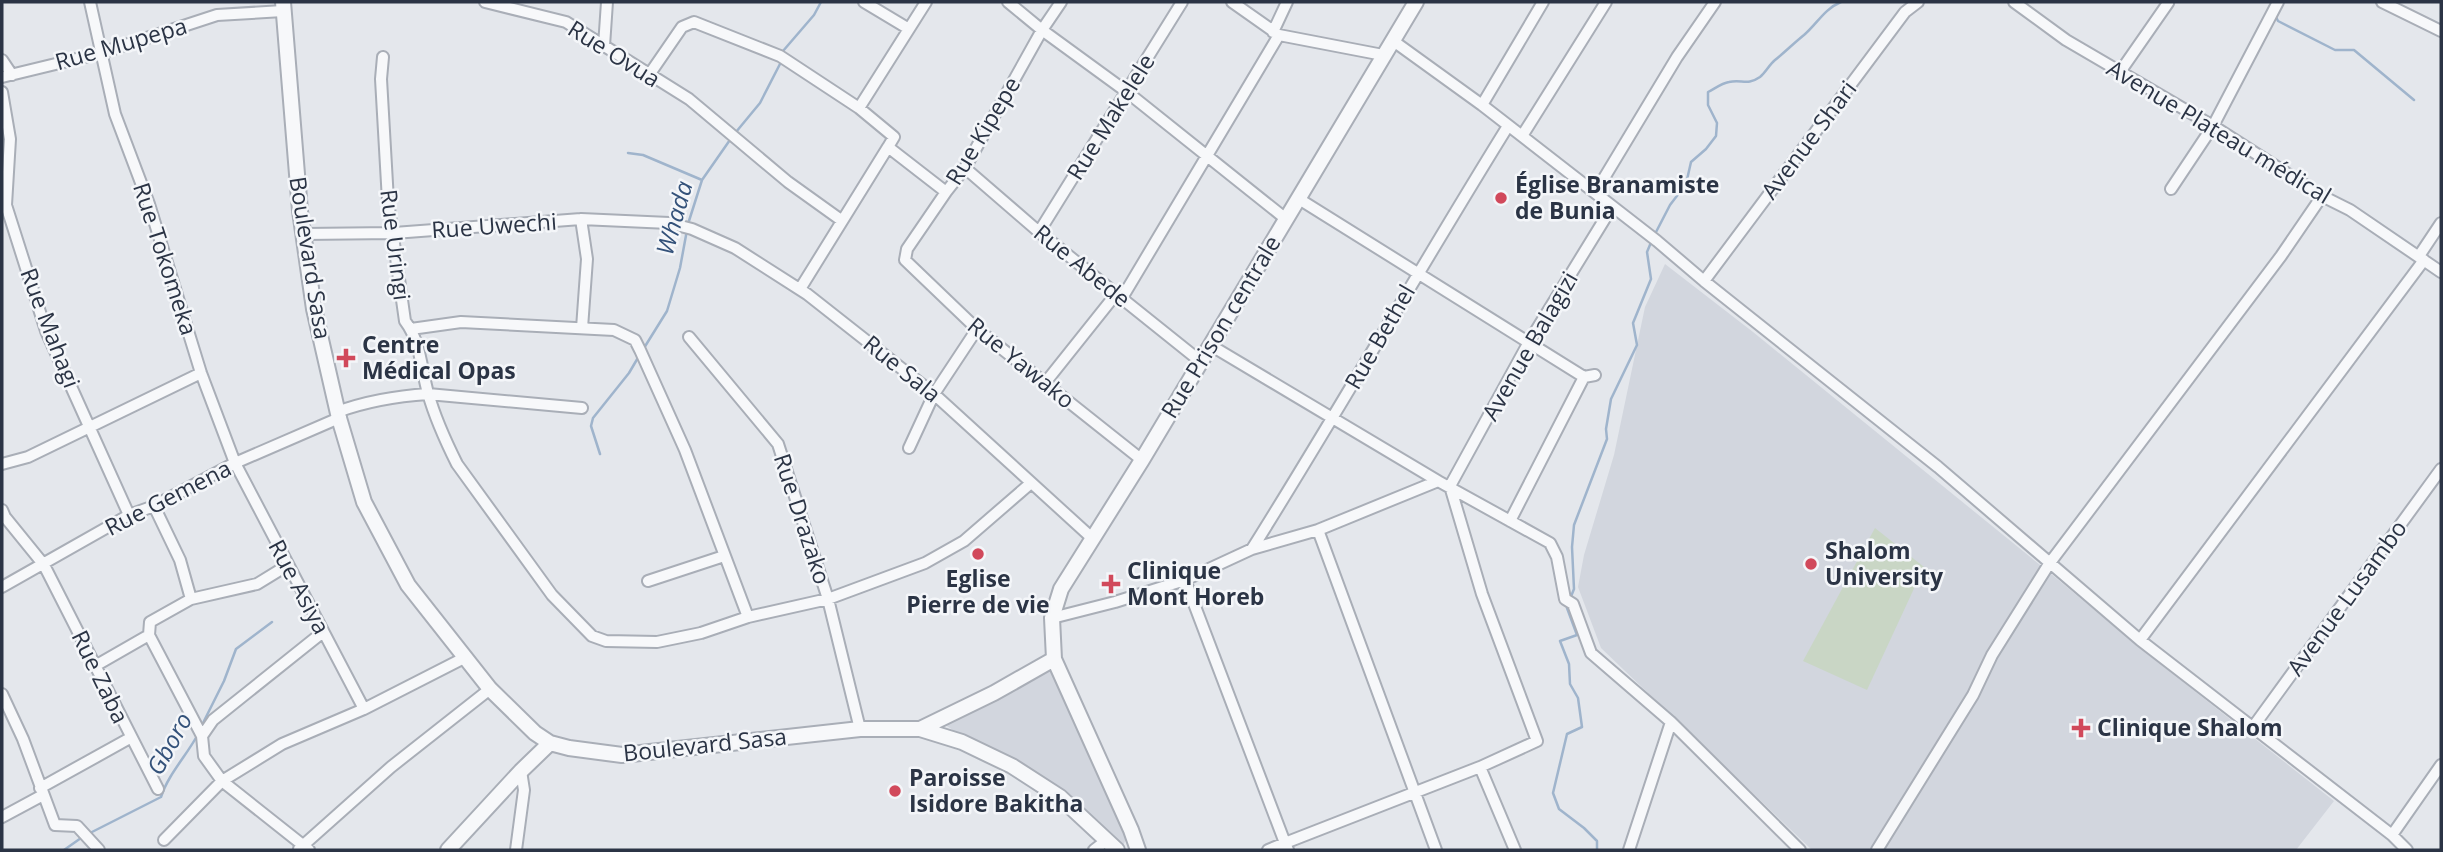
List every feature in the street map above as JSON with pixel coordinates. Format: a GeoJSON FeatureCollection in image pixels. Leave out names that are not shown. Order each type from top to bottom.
{"type":"FeatureCollection","features":[{"type":"Feature","properties":{"kind":"street","name":"Rue Tokomeka"},"geometry":{"type":"LineString","coordinates":[[90,2],[115,114],[149,204],[201,373],[235,463]]}},
{"type":"Feature","properties":{"kind":"street","name":"Rue Ovua"},"geometry":{"type":"LineString","coordinates":[[485,2],[566,22],[688,99],[788,182],[841,220]]}},
{"type":"Feature","properties":{"kind":"street"},"geometry":{"type":"LineString","coordinates":[[604,46],[607,2]]}},
{"type":"Feature","properties":{"kind":"street"},"geometry":{"type":"LineString","coordinates":[[863,2],[909,29]]}},
{"type":"Feature","properties":{"kind":"street"},"geometry":{"type":"LineString","coordinates":[[859,108],[926,2]]}},
{"type":"Feature","properties":{"kind":"street"},"geometry":{"type":"LineString","coordinates":[[1008,2],[1127,92],[1286,219]]}},
{"type":"Feature","properties":{"kind":"street","name":"Rue Kipepe"},"geometry":{"type":"LineString","coordinates":[[905,260],[907,249],[965,168],[1042,30],[1061,2]]}},
{"type":"Feature","properties":{"kind":"street","name":"Rue Makelele"},"geometry":{"type":"LineString","coordinates":[[1038,232],[1182,2]]}},
{"type":"Feature","properties":{"kind":"street"},"geometry":{"type":"LineString","coordinates":[[1232,2],[1276,34],[1383,55]]}},
{"type":"Feature","properties":{"kind":"street"},"geometry":{"type":"LineString","coordinates":[[1045,383],[1119,296],[1209,157],[1276,34],[1287,2]]}},
{"type":"Feature","properties":{"kind":"street","name":"Rue Prison centrale"},"geometry":{"type":"LineString","coordinates":[[1054,659],[1052,618],[1061,589],[1142,460],[1416,2]]}},
{"type":"Feature","properties":{"kind":"street"},"geometry":{"type":"LineString","coordinates":[[1482,105],[1543,2]]}},
{"type":"Feature","properties":{"kind":"street"},"geometry":{"type":"LineString","coordinates":[[1522,136],[1606,2]]}},
{"type":"Feature","properties":{"kind":"street"},"geometry":{"type":"LineString","coordinates":[[1595,193],[1677,57],[1714,2]]}},
{"type":"Feature","properties":{"kind":"street","name":"Avenue Shari"},"geometry":{"type":"LineString","coordinates":[[1704,281],[1905,12],[1918,2]]}},
{"type":"Feature","properties":{"kind":"street","name":"Avenue Plateau médical"},"geometry":{"type":"LineString","coordinates":[[2014,2],[2066,40],[2213,126],[2322,196],[2350,210],[2441,272]]}},
{"type":"Feature","properties":{"kind":"street"},"geometry":{"type":"LineString","coordinates":[[2120,72],[2168,3],[2166,2]]}},
{"type":"Feature","properties":{"kind":"street"},"geometry":{"type":"LineString","coordinates":[[2382,2],[2441,31]]}},
{"type":"Feature","properties":{"kind":"street","name":"Rue Mupepa"},"geometry":{"type":"LineString","coordinates":[[7,76],[101,53],[217,15],[283,7]]}},
{"type":"Feature","properties":{"kind":"street","name":"Boulevard Sasa"},"geometry":{"type":"LineString","coordinates":[[283,7],[300,211],[314,309],[338,415],[364,502],[408,585],[491,689],[535,733],[550,743],[622,755],[860,729],[920,729],[962,742],[1012,766],[1060,797],[1112,845]]}},
{"type":"Feature","properties":{"kind":"street"},"geometry":{"type":"LineString","coordinates":[[2171,189],[2213,126],[2274,9]]}},
{"type":"Feature","properties":{"kind":"street"},"geometry":{"type":"LineString","coordinates":[[649,75],[682,27],[694,22],[782,57],[859,108],[894,137],[800,289]]}},
{"type":"Feature","properties":{"kind":"street"},"geometry":{"type":"LineString","coordinates":[[1392,40],[1482,105],[1653,239],[1938,467],[2140,640],[2392,835],[2407,850]]}},
{"type":"Feature","properties":{"kind":"street","name":"Rue Uringi"},"geometry":{"type":"LineString","coordinates":[[383,57],[381,79],[388,201],[405,321],[414,334],[428,394],[446,443],[457,464],[552,595],[592,636],[606,641],[657,642],[828,599],[925,564],[964,541],[1031,483]]}},
{"type":"Feature","properties":{"kind":"street"},"geometry":{"type":"LineString","coordinates":[[2,60],[7,76]]}},
{"type":"Feature","properties":{"kind":"street","name":"Rue Mahagi"},"geometry":{"type":"LineString","coordinates":[[2,92],[10,139],[4,190],[6,205],[46,331],[129,515]]}},
{"type":"Feature","properties":{"kind":"street","name":"Rue Bethel"},"geometry":{"type":"LineString","coordinates":[[1252,549],[1333,420],[1416,274],[1508,126]]}},
{"type":"Feature","properties":{"kind":"street"},"geometry":{"type":"LineString","coordinates":[[888,148],[946,192]]}},
{"type":"Feature","properties":{"kind":"street","name":"Rue Abede"},"geometry":{"type":"LineString","coordinates":[[965,168],[1038,232],[1200,361]]}},
{"type":"Feature","properties":{"kind":"street"},"geometry":{"type":"LineString","coordinates":[[1877,850],[2049,564],[2281,256],[2322,196]]}},
{"type":"Feature","properties":{"kind":"street"},"geometry":{"type":"LineString","coordinates":[[1299,199],[1416,274],[1589,376],[1510,521]]}},
{"type":"Feature","properties":{"kind":"street","name":"Avenue Balagizi"},"geometry":{"type":"LineString","coordinates":[[1450,486],[1529,342],[1612,207]]}},
{"type":"Feature","properties":{"kind":"street"},"geometry":{"type":"LineString","coordinates":[[581,219],[587,259],[582,328]]}},
{"type":"Feature","properties":{"kind":"street","name":"Rue Uwechi"},"geometry":{"type":"LineString","coordinates":[[304,234],[394,233],[581,219],[669,223],[687,228]]}},
{"type":"Feature","properties":{"kind":"street"},"geometry":{"type":"LineString","coordinates":[[2140,640],[2421,258],[2441,223]]}},
{"type":"Feature","properties":{"kind":"street","name":"Rue Sala"},"geometry":{"type":"LineString","coordinates":[[687,228],[735,248],[800,289],[934,394],[1092,538]]}},
{"type":"Feature","properties":{"kind":"street","name":"Rue Yawako"},"geometry":{"type":"LineString","coordinates":[[905,260],[977,329],[1142,460]]}},
{"type":"Feature","properties":{"kind":"street"},"geometry":{"type":"LineString","coordinates":[[411,329],[461,322],[614,330],[635,340],[685,450],[748,617]]}},
{"type":"Feature","properties":{"kind":"street"},"geometry":{"type":"LineString","coordinates":[[909,448],[934,394],[977,329]]}},
{"type":"Feature","properties":{"kind":"street","name":"Rue Drazako"},"geometry":{"type":"LineString","coordinates":[[689,337],[778,444],[828,599],[860,729]]}},
{"type":"Feature","properties":{"kind":"street"},"geometry":{"type":"LineString","coordinates":[[1210,345],[1333,420],[1550,543],[1569,602],[1591,653],[1671,722],[1800,850]]}},
{"type":"Feature","properties":{"kind":"street"},"geometry":{"type":"LineString","coordinates":[[2,464],[29,457],[201,373]]}},
{"type":"Feature","properties":{"kind":"street","name":"Rue Gemena"},"geometry":{"type":"LineString","coordinates":[[2,587],[129,515],[154,506],[235,463],[358,404],[428,394],[582,408]]}},
{"type":"Feature","properties":{"kind":"street","name":"Rue Asiya"},"geometry":{"type":"LineString","coordinates":[[235,463],[364,709]]}},
{"type":"Feature","properties":{"kind":"street","name":"Avenue Lusambo"},"geometry":{"type":"LineString","coordinates":[[2253,727],[2441,469]]}},
{"type":"Feature","properties":{"kind":"street"},"geometry":{"type":"LineString","coordinates":[[1052,618],[1185,580],[1252,549],[1318,530],[1438,481]]}},
{"type":"Feature","properties":{"kind":"street"},"geometry":{"type":"LineString","coordinates":[[1268,850],[1287,846],[1537,741],[1482,594],[1450,486]]}},
{"type":"Feature","properties":{"kind":"street"},"geometry":{"type":"LineString","coordinates":[[154,506],[180,560],[191,599]]}},
{"type":"Feature","properties":{"kind":"street","name":"Rue Zaba"},"geometry":{"type":"LineString","coordinates":[[2,510],[44,565],[158,789]]}},
{"type":"Feature","properties":{"kind":"street"},"geometry":{"type":"LineString","coordinates":[[1318,530],[1436,850]]}},
{"type":"Feature","properties":{"kind":"street"},"geometry":{"type":"LineString","coordinates":[[648,581],[724,556]]}},
{"type":"Feature","properties":{"kind":"street"},"geometry":{"type":"LineString","coordinates":[[288,565],[257,584],[191,599],[149,622],[149,635],[202,736],[204,756],[222,781],[303,849],[391,767],[491,689]]}},
{"type":"Feature","properties":{"kind":"street"},"geometry":{"type":"LineString","coordinates":[[1185,580],[1287,846]]}},
{"type":"Feature","properties":{"kind":"street"},"geometry":{"type":"LineString","coordinates":[[202,736],[213,720],[323,632]]}},
{"type":"Feature","properties":{"kind":"street"},"geometry":{"type":"LineString","coordinates":[[95,666],[149,635]]}},
{"type":"Feature","properties":{"kind":"street"},"geometry":{"type":"LineString","coordinates":[[164,840],[222,781],[282,744],[364,709],[464,658]]}},
{"type":"Feature","properties":{"kind":"street"},"geometry":{"type":"LineString","coordinates":[[1054,659],[1132,830],[1138,850]]}},
{"type":"Feature","properties":{"kind":"street","name":"Boulevard Sasa"},"geometry":{"type":"LineString","coordinates":[[920,729],[994,693],[1054,659]]}},
{"type":"Feature","properties":{"kind":"street"},"geometry":{"type":"LineString","coordinates":[[2,694],[23,739],[55,825],[77,826],[99,850]]}},
{"type":"Feature","properties":{"kind":"street"},"geometry":{"type":"LineString","coordinates":[[1629,850],[1671,722]]}},
{"type":"Feature","properties":{"kind":"street"},"geometry":{"type":"LineString","coordinates":[[2,817],[130,738]]}},
{"type":"Feature","properties":{"kind":"street"},"geometry":{"type":"LineString","coordinates":[[448,850],[550,743]]}},
{"type":"Feature","properties":{"kind":"street"},"geometry":{"type":"LineString","coordinates":[[2392,835],[2441,765]]}},
{"type":"Feature","properties":{"kind":"street"},"geometry":{"type":"LineString","coordinates":[[1480,767],[1515,850]]}},
{"type":"Feature","properties":{"kind":"street"},"geometry":{"type":"LineString","coordinates":[[516,850],[524,790],[521,771]]}},
{"type":"Feature","properties":{"kind":"street"},"geometry":{"type":"LineString","coordinates":[[1094,850],[1112,845]]}},
{"type":"Feature","properties":{"kind":"shaded area","name":"Shalom University"},"geometry":{"type":"Polygon","coordinates":[[[1665,264],[1753,332],[2145,652],[2334,801],[2296,850],[1812,850],[1601,648],[1578,587],[1584,555],[1614,455],[1645,307],[1665,264]]]}},
{"type":"Feature","properties":{"kind":"shaded area"},"geometry":{"type":"Polygon","coordinates":[[[1053,668],[1129,832],[1123,846],[1042,776],[966,739],[941,722],[1053,668]]]}},
{"type":"Feature","properties":{"kind":"green space"},"geometry":{"type":"Polygon","coordinates":[[[1875,528],[1924,567],[1867,690],[1803,661],[1875,528]]]}},
{"type":"Feature","properties":{"kind":"waterway","name":"Whada"},"geometry":{"type":"LineString","coordinates":[[782,55],[821,2]]}},
{"type":"Feature","properties":{"kind":"waterway"},"geometry":{"type":"LineString","coordinates":[[1655,234],[1670,205],[1686,184],[1691,162],[1716,136],[1717,123],[1708,105],[1708,92],[1726,83],[1748,82],[1760,77],[1825,13],[1841,2]]}},
{"type":"Feature","properties":{"kind":"waterway"},"geometry":{"type":"LineString","coordinates":[[2275,15],[2278,21],[2335,50],[2354,50],[2414,100]]}},
{"type":"Feature","properties":{"kind":"waterway","name":"Whada"},"geometry":{"type":"LineString","coordinates":[[736,132],[760,103],[781,62]]}},
{"type":"Feature","properties":{"kind":"waterway","name":"Whada"},"geometry":{"type":"LineString","coordinates":[[688,224],[702,180],[732,137]]}},
{"type":"Feature","properties":{"kind":"waterway"},"geometry":{"type":"LineString","coordinates":[[628,153],[643,155],[702,180]]}},
{"type":"Feature","properties":{"kind":"waterway","name":"Whada"},"geometry":{"type":"LineString","coordinates":[[644,348],[667,311],[680,268],[687,230]]}},
{"type":"Feature","properties":{"kind":"waterway"},"geometry":{"type":"LineString","coordinates":[[1570,599],[1574,589],[1574,525],[1607,439],[1611,399],[1637,345],[1633,323],[1651,279],[1647,252],[1652,240]]}},
{"type":"Feature","properties":{"kind":"waterway","name":"Whada"},"geometry":{"type":"LineString","coordinates":[[600,454],[591,426],[593,418],[639,356]]}},
{"type":"Feature","properties":{"kind":"waterway"},"geometry":{"type":"LineString","coordinates":[[1568,605],[1577,635],[1560,641],[1569,664],[1570,684],[1578,698],[1582,727],[1567,734],[1553,793],[1559,809],[1597,841],[1597,850]]}},
{"type":"Feature","properties":{"kind":"waterway","name":"Gboro"},"geometry":{"type":"LineString","coordinates":[[201,727],[224,681],[236,649],[272,622]]}},
{"type":"Feature","properties":{"kind":"waterway","name":"Gboro"},"geometry":{"type":"LineString","coordinates":[[90,833],[161,797],[197,736]]}},
{"type":"Feature","properties":{"kind":"waterway","name":"Gboro"},"geometry":{"type":"LineString","coordinates":[[64,850],[81,838]]}},
{"type":"Feature","properties":{"kind":"place","name":"Église Branamiste de Bunia"},"geometry":{"type":"Point","coordinates":[1501,198]}},
{"type":"Feature","properties":{"kind":"place","name":"Centre Médical Opas"},"geometry":{"type":"Point","coordinates":[346,358]}},
{"type":"Feature","properties":{"kind":"place","name":"Eglise Pierre de vie"},"geometry":{"type":"Point","coordinates":[978,554]}},
{"type":"Feature","properties":{"kind":"place","name":"Shalom University"},"geometry":{"type":"Point","coordinates":[1811,564]}},
{"type":"Feature","properties":{"kind":"place","name":"Clinique Mont Horeb"},"geometry":{"type":"Point","coordinates":[1111,584]}},
{"type":"Feature","properties":{"kind":"place","name":"Clinique Shalom"},"geometry":{"type":"Point","coordinates":[2081,728]}},
{"type":"Feature","properties":{"kind":"place","name":"Paroisse Isidore Bakitha"},"geometry":{"type":"Point","coordinates":[895,791]}}]}
